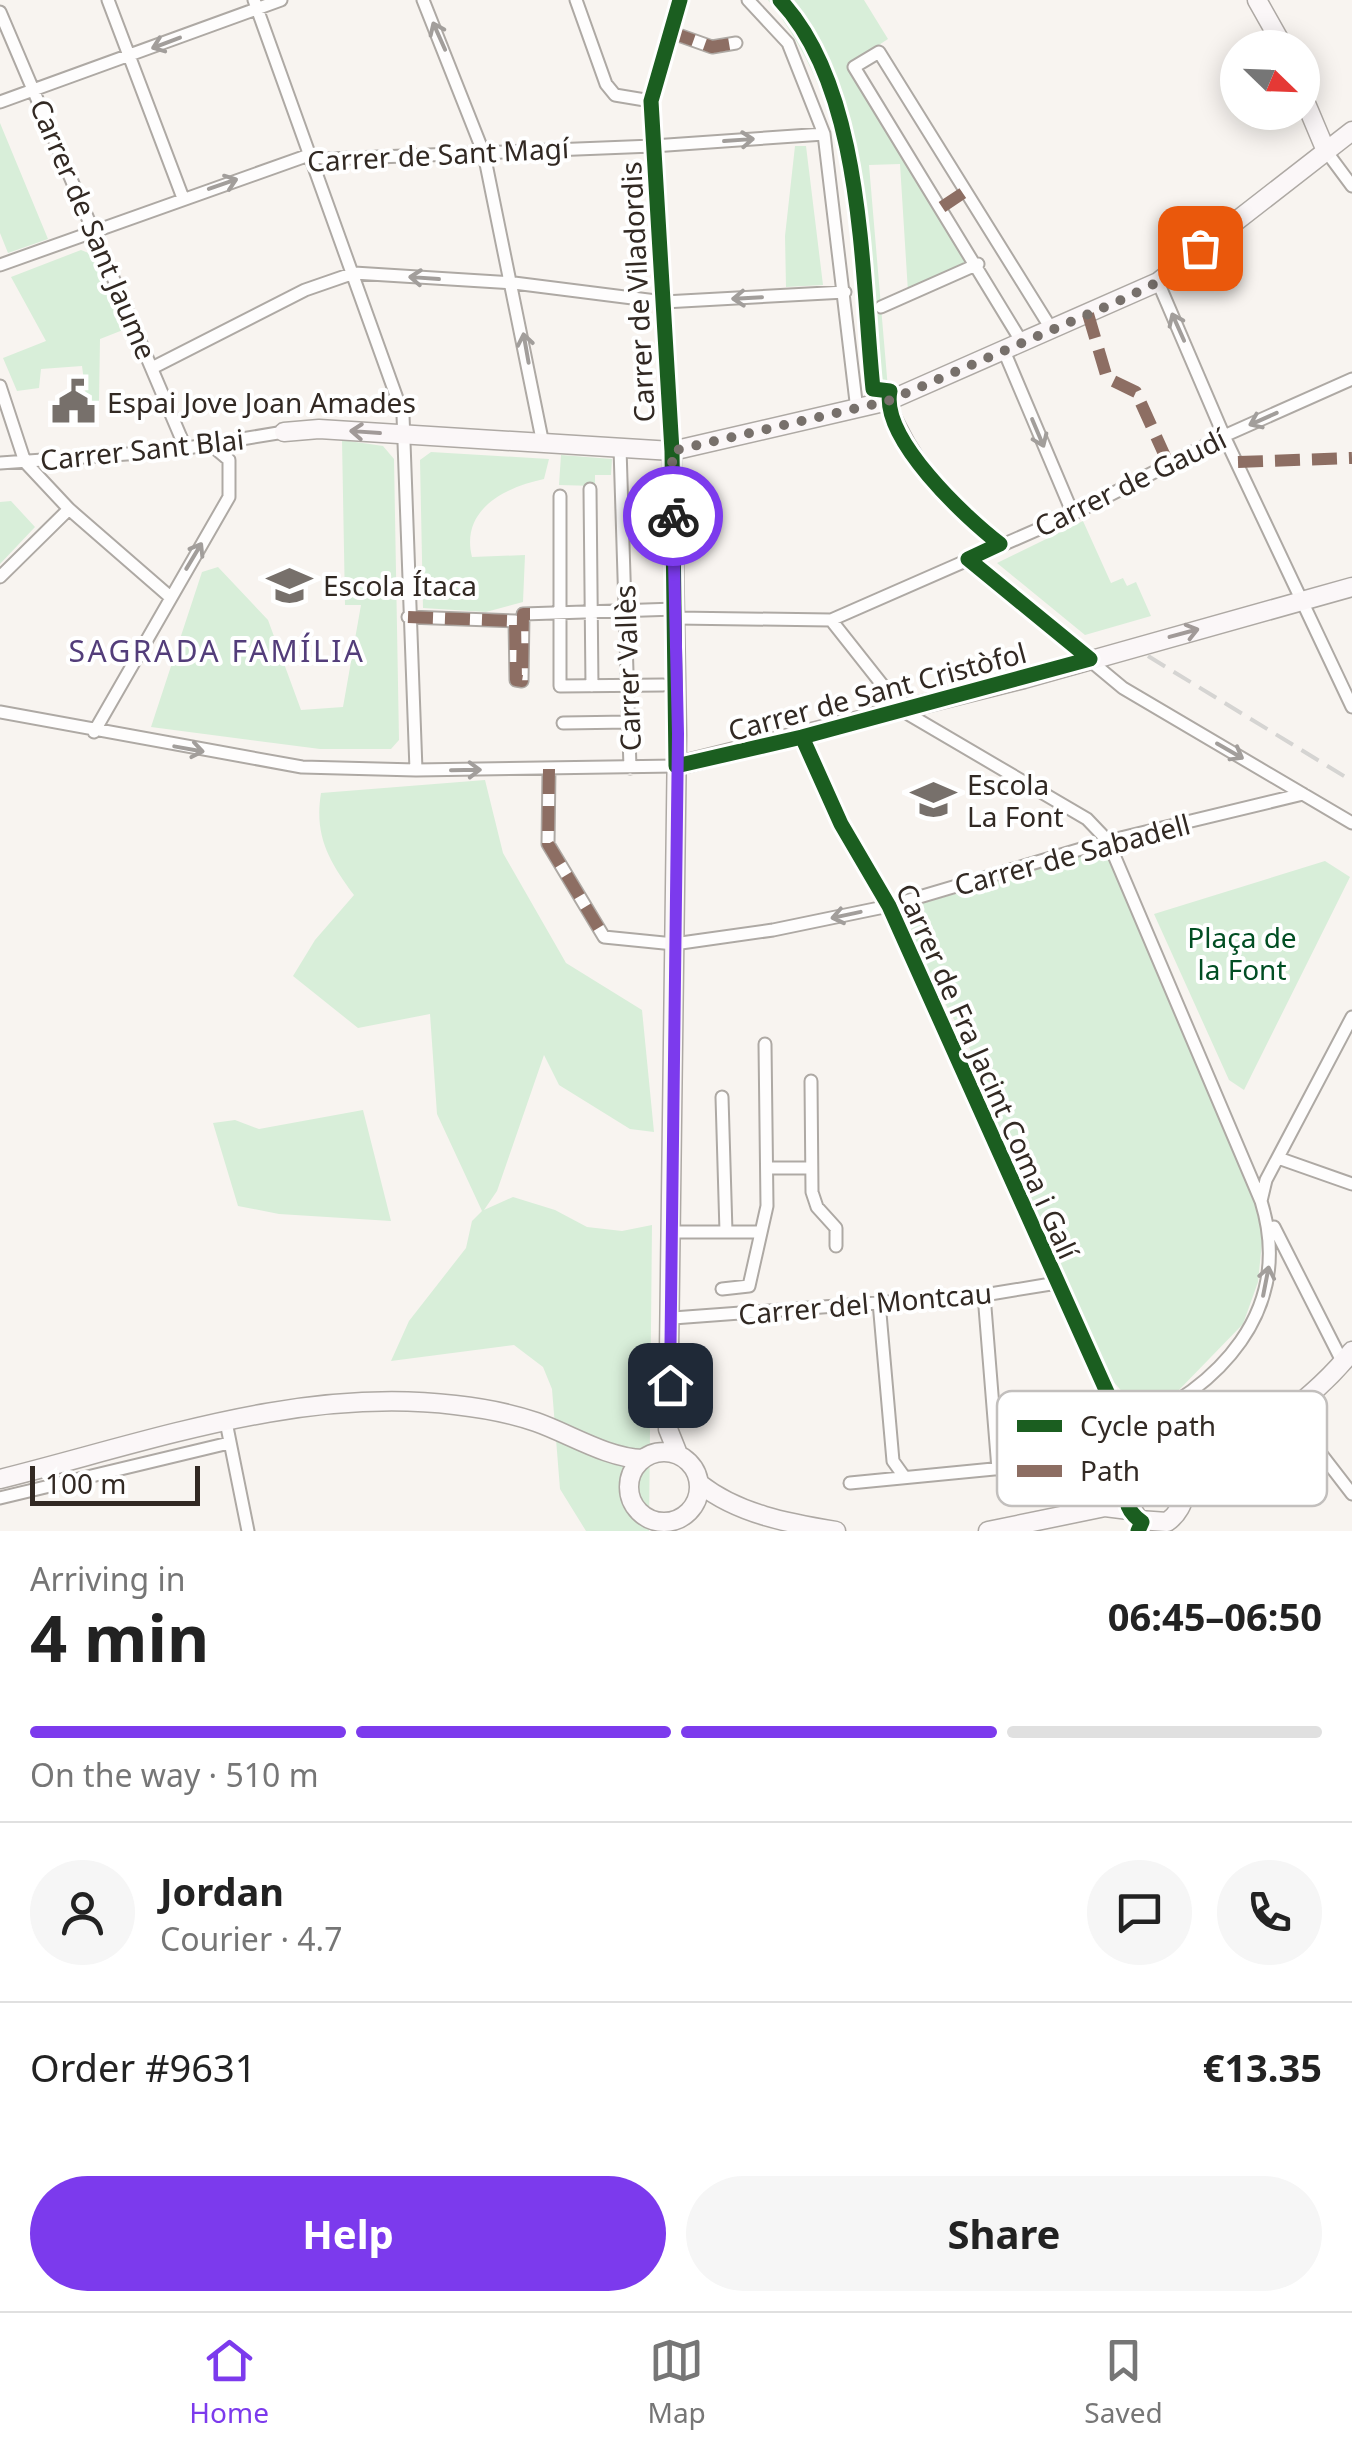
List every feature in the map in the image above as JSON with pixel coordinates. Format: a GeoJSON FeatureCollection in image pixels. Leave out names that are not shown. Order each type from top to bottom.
{"type":"FeatureCollection","features":[{"type":"Feature","properties":{"kind":"street"},"geometry":{"type":"LineString","coordinates":[[108,0],[183,198]]}},
{"type":"Feature","properties":{"kind":"street"},"geometry":{"type":"LineString","coordinates":[[0,102],[128,58],[256,4],[281,0]]}},
{"type":"Feature","properties":{"kind":"street"},"geometry":{"type":"LineString","coordinates":[[423,0],[484,154],[514,283],[543,444]]}},
{"type":"Feature","properties":{"kind":"street"},"geometry":{"type":"LineString","coordinates":[[576,0],[606,84],[615,96],[651,100]]}},
{"type":"Feature","properties":{"kind":"street","name":"Carrer de Viladordis"},"geometry":{"type":"LineString","coordinates":[[668,1429],[673,1318],[678,734],[672,451],[651,100],[680,0]]}},
{"type":"Feature","properties":{"kind":"street"},"geometry":{"type":"LineString","coordinates":[[748,0],[788,42],[824,134],[857,410]]}},
{"type":"Feature","properties":{"kind":"street"},"geometry":{"type":"LineString","coordinates":[[1257,0],[1274,30]]}},
{"type":"Feature","properties":{"kind":"street"},"geometry":{"type":"LineString","coordinates":[[256,4],[403,415],[416,770]]}},
{"type":"Feature","properties":{"kind":"street","name":"Carrer de Sant Jaume"},"geometry":{"type":"LineString","coordinates":[[0,12],[185,447]]}},
{"type":"Feature","properties":{"kind":"street"},"geometry":{"type":"LineString","coordinates":[[670,32],[712,46],[736,42]]}},
{"type":"Feature","properties":{"kind":"street"},"geometry":{"type":"LineString","coordinates":[[1023,344],[978,264],[854,67],[879,52],[1052,330]]}},
{"type":"Feature","properties":{"kind":"street"},"geometry":{"type":"LineString","coordinates":[[1317,130],[1326,151],[1352,186]]}},
{"type":"Feature","properties":{"kind":"street"},"geometry":{"type":"LineString","coordinates":[[284,432],[314,428],[672,451],[857,410],[888,401],[1023,344],[1158,282],[1352,131]]}},
{"type":"Feature","properties":{"kind":"street","name":"Carrer de Sant Magí"},"geometry":{"type":"LineString","coordinates":[[0,265],[308,156],[484,154],[824,134]]}},
{"type":"Feature","properties":{"kind":"street"},"geometry":{"type":"LineString","coordinates":[[882,307],[978,264]]}},
{"type":"Feature","properties":{"kind":"street"},"geometry":{"type":"LineString","coordinates":[[154,367],[305,290],[354,273],[514,283],[664,302],[845,292]]}},
{"type":"Feature","properties":{"kind":"street"},"geometry":{"type":"LineString","coordinates":[[1158,282],[1224,436],[1352,707]]}},
{"type":"Feature","properties":{"kind":"street"},"geometry":{"type":"LineString","coordinates":[[1004,351],[1073,514]]}},
{"type":"Feature","properties":{"kind":"street","name":"Carrer de Gaudí"},"geometry":{"type":"LineString","coordinates":[[408,617],[515,622],[516,680],[522,681],[523,614],[624,611],[831,620],[1073,514],[1224,436],[1352,379]]}},
{"type":"Feature","properties":{"kind":"street"},"geometry":{"type":"LineString","coordinates":[[0,386],[26,462],[69,508],[169,596]]}},
{"type":"Feature","properties":{"kind":"street"},"geometry":{"type":"LineString","coordinates":[[888,401],[924,472],[970,522],[1000,544]]}},
{"type":"Feature","properties":{"kind":"street","name":"Carrer Sant Blai"},"geometry":{"type":"LineString","coordinates":[[0,463],[185,447],[284,432]]}},
{"type":"Feature","properties":{"kind":"street"},"geometry":{"type":"LineString","coordinates":[[94,732],[229,498],[229,460],[210,444]]}},
{"type":"Feature","properties":{"kind":"street","name":"Carrer Vallès"},"geometry":{"type":"LineString","coordinates":[[620,448],[630,768]]}},
{"type":"Feature","properties":{"kind":"street"},"geometry":{"type":"LineString","coordinates":[[590,490],[592,686]]}},
{"type":"Feature","properties":{"kind":"street"},"geometry":{"type":"LineString","coordinates":[[560,496],[560,686],[663,685]]}},
{"type":"Feature","properties":{"kind":"street"},"geometry":{"type":"LineString","coordinates":[[0,578],[69,508]]}},
{"type":"Feature","properties":{"kind":"street"},"geometry":{"type":"LineString","coordinates":[[968,559],[1123,688],[1352,823]]}},
{"type":"Feature","properties":{"kind":"street","name":"Carrer de Sant Cristòfol"},"geometry":{"type":"LineString","coordinates":[[0,712],[302,767],[416,770],[676,766],[802,737],[1352,587]]}},
{"type":"Feature","properties":{"kind":"street"},"geometry":{"type":"LineString","coordinates":[[831,620],[903,710],[1086,819],[1108,841],[1261,1201],[1348,1357],[1310,1391]]}},
{"type":"Feature","properties":{"kind":"street"},"geometry":{"type":"LineString","coordinates":[[564,723],[629,722]]}},
{"type":"Feature","properties":{"kind":"street","name":"Carrer de Sant Cristòfol"},"geometry":{"type":"LineString","coordinates":[[678,734],[694,754],[710,760]]}},
{"type":"Feature","properties":{"kind":"street","name":"Carrer de Fra Jacint Coma i Galí"},"geometry":{"type":"LineString","coordinates":[[802,737],[841,824],[888,906],[1106,1391]]}},
{"type":"Feature","properties":{"kind":"street","name":"Carrer de Sabadell"},"geometry":{"type":"LineString","coordinates":[[549,769],[548,844],[604,937],[674,944],[773,930],[888,906],[1108,841],[1303,794]]}},
{"type":"Feature","properties":{"kind":"street"},"geometry":{"type":"LineString","coordinates":[[1191,1391],[1232,1355],[1252,1325],[1266,1286],[1271,1246],[1261,1201],[1266,1180],[1281,1159],[1352,1017]]}},
{"type":"Feature","properties":{"kind":"street"},"geometry":{"type":"LineString","coordinates":[[722,1290],[748,1286],[767,1206],[765,1044]]}},
{"type":"Feature","properties":{"kind":"street"},"geometry":{"type":"LineString","coordinates":[[812,1082],[813,1148],[809,1168],[817,1207],[836,1228],[836,1246]]}},
{"type":"Feature","properties":{"kind":"street"},"geometry":{"type":"LineString","coordinates":[[722,1097],[726,1232]]}},
{"type":"Feature","properties":{"kind":"street"},"geometry":{"type":"LineString","coordinates":[[1281,1159],[1352,1184]]}},
{"type":"Feature","properties":{"kind":"street"},"geometry":{"type":"LineString","coordinates":[[767,1168],[809,1168]]}},
{"type":"Feature","properties":{"kind":"street"},"geometry":{"type":"LineString","coordinates":[[672,1232],[760,1232]]}},
{"type":"Feature","properties":{"kind":"street","name":"Carrer del Montcau"},"geometry":{"type":"LineString","coordinates":[[673,1318],[984,1295],[1057,1284]]}},
{"type":"Feature","properties":{"kind":"street"},"geometry":{"type":"LineString","coordinates":[[984,1295],[997,1457]]}},
{"type":"Feature","properties":{"kind":"street"},"geometry":{"type":"LineString","coordinates":[[879,1302],[893,1461],[903,1476]]}},
{"type":"Feature","properties":{"kind":"street"},"geometry":{"type":"LineString","coordinates":[[0,1478],[218,1424],[306,1406],[368,1400],[451,1404],[532,1421],[621,1457],[678,1454]]}},
{"type":"Feature","properties":{"kind":"street"},"geometry":{"type":"LineString","coordinates":[[218,1424],[228,1443],[248,1531]]}},
{"type":"Feature","properties":{"kind":"street"},"geometry":{"type":"LineString","coordinates":[[668,1429],[678,1454],[693,1466],[700,1484],[725,1502],[780,1521],[836,1531]]}},
{"type":"Feature","properties":{"kind":"street"},"geometry":{"type":"LineString","coordinates":[[668,1429],[631,1476],[629,1489],[635,1507],[664,1526],[693,1507],[725,1502]]}},
{"type":"Feature","properties":{"kind":"street"},"geometry":{"type":"LineString","coordinates":[[0,1498],[228,1443]]}},
{"type":"Feature","properties":{"kind":"street"},"geometry":{"type":"LineString","coordinates":[[621,1457],[631,1476]]}},
{"type":"Feature","properties":{"kind":"street"},"geometry":{"type":"LineString","coordinates":[[1327,1462],[1352,1494]]}},
{"type":"Feature","properties":{"kind":"street"},"geometry":{"type":"LineString","coordinates":[[850,1483],[997,1469]]}},
{"type":"Feature","properties":{"kind":"street"},"geometry":{"type":"LineString","coordinates":[[693,1507],[700,1484]]}},
{"type":"Feature","properties":{"kind":"street"},"geometry":{"type":"LineString","coordinates":[[988,1531],[1105,1507],[1133,1506],[1157,1524],[1171,1520],[1181,1506]]}},
{"type":"Feature","properties":{"kind":"green space"},"geometry":{"type":"Polygon","coordinates":[[[768,0],[864,0],[888,39],[848,65],[971,263],[908,292],[900,164],[869,165],[888,389],[866,386],[853,233],[835,135],[820,88],[798,43],[768,0]]]}},
{"type":"Feature","properties":{"kind":"green space"},"geometry":{"type":"Polygon","coordinates":[[[0,123],[48,239],[8,253],[0,233],[0,123]]]}},
{"type":"Feature","properties":{"kind":"green space"},"geometry":{"type":"Polygon","coordinates":[[[795,146],[806,146],[823,285],[786,287],[785,236],[795,146]]]}},
{"type":"Feature","properties":{"kind":"green space"},"geometry":{"type":"Polygon","coordinates":[[[81,250],[91,254],[123,330],[100,339],[99,401],[87,404],[82,366],[41,369],[39,388],[17,391],[3,358],[46,341],[11,277],[81,250]]]}},
{"type":"Feature","properties":{"kind":"green space"},"geometry":{"type":"Polygon","coordinates":[[[342,440],[383,446],[394,459],[399,740],[391,749],[320,749],[151,727],[202,572],[218,567],[268,620],[301,710],[343,707],[361,605],[345,605],[342,440]]]}},
{"type":"Feature","properties":{"kind":"green space"},"geometry":{"type":"Polygon","coordinates":[[[431,452],[549,459],[544,479],[501,495],[479,513],[470,540],[472,557],[525,555],[523,602],[486,612],[423,608],[420,460],[431,452]]]}},
{"type":"Feature","properties":{"kind":"green space"},"geometry":{"type":"Polygon","coordinates":[[[561,455],[612,459],[611,475],[595,475],[595,486],[559,485],[561,455]]]}},
{"type":"Feature","properties":{"kind":"green space"},"geometry":{"type":"Polygon","coordinates":[[[11,501],[35,527],[0,564],[0,502],[11,501]]]}},
{"type":"Feature","properties":{"kind":"green space"},"geometry":{"type":"Polygon","coordinates":[[[1083,521],[1111,583],[1123,578],[1127,586],[1136,582],[1151,616],[1085,635],[997,563],[1083,521]]]}},
{"type":"Feature","properties":{"kind":"green space"},"geometry":{"type":"Polygon","coordinates":[[[485,780],[503,853],[566,963],[642,1010],[654,1132],[630,1129],[559,1085],[544,1055],[497,1191],[484,1210],[513,1197],[555,1210],[587,1227],[622,1231],[652,1225],[649,1531],[586,1531],[560,1489],[552,1389],[543,1367],[514,1345],[391,1361],[409,1321],[466,1248],[472,1221],[482,1211],[437,1114],[430,1014],[358,1028],[293,976],[315,940],[354,895],[337,871],[322,835],[321,793],[485,780]]]}},
{"type":"Feature","properties":{"kind":"green space"},"geometry":{"type":"Polygon","coordinates":[[[1107,849],[1260,1211],[1258,1282],[1243,1324],[1178,1391],[1122,1391],[1111,1379],[971,1074],[971,1051],[907,933],[917,905],[1107,849]]]}},
{"type":"Feature","properties":{"kind":"green space","name":"Plaça de la Font"},"geometry":{"type":"Polygon","coordinates":[[[1325,861],[1350,877],[1244,1090],[1229,1080],[1154,914],[1325,861]]]}},
{"type":"Feature","properties":{"kind":"green space"},"geometry":{"type":"Polygon","coordinates":[[[363,1110],[391,1221],[279,1214],[238,1206],[213,1123],[235,1120],[259,1129],[363,1110]]]}},
{"type":"Feature","properties":{"kind":"railway"},"geometry":{"type":"LineString","coordinates":[[1148,656],[1352,781]]}},
{"type":"Feature","properties":{"kind":"marked path"},"geometry":{"type":"LineString","coordinates":[[670,32],[712,47],[736,43]]}},
{"type":"Feature","properties":{"kind":"marked path"},"geometry":{"type":"LineString","coordinates":[[942,207],[966,191]]}},
{"type":"Feature","properties":{"kind":"marked path"},"geometry":{"type":"LineString","coordinates":[[1088,314],[1107,378],[1136,392],[1169,465]]}},
{"type":"Feature","properties":{"kind":"marked path"},"geometry":{"type":"LineString","coordinates":[[1238,462],[1352,458]]}},
{"type":"Feature","properties":{"kind":"marked path"},"geometry":{"type":"LineString","coordinates":[[408,617],[515,621],[516,680],[522,681],[523,614],[530,614]]}},
{"type":"Feature","properties":{"kind":"marked path"},"geometry":{"type":"LineString","coordinates":[[549,769],[548,844],[604,937]]}},
{"type":"Feature","properties":{"kind":"cycle path"},"geometry":{"type":"LineString","coordinates":[[680,0],[651,101],[672,451],[676,766],[802,737],[1090,659]]}},
{"type":"Feature","properties":{"kind":"cycle path"},"geometry":{"type":"LineString","coordinates":[[780,0],[808,37],[828,82],[843,131],[854,184],[873,389],[890,391],[890,410],[898,431],[928,475],[1000,544]]}},
{"type":"Feature","properties":{"kind":"cycle path"},"geometry":{"type":"LineString","coordinates":[[1000,544],[968,559],[1090,659]]}},
{"type":"Feature","properties":{"kind":"cycle path"},"geometry":{"type":"LineString","coordinates":[[802,737],[841,824],[889,906],[1107,1391]]}},
{"type":"Feature","properties":{"kind":"cycle path"},"geometry":{"type":"LineString","coordinates":[[1128,1506],[1142,1522],[1138,1531]]}},
{"type":"Feature","properties":{"kind":"way so far"},"geometry":{"type":"LineString","coordinates":[[673,516],[672,451],[888,401],[1158,282],[1200,248]]}},
{"type":"Feature","properties":{"kind":"place","name":"Espai Jove Joan Amades"},"geometry":{"type":"Point","coordinates":[74,402]}},
{"type":"Feature","properties":{"kind":"place","name":"Escola Ítaca"},"geometry":{"type":"Point","coordinates":[290,585]}},
{"type":"Feature","properties":{"kind":"place","name":"Escola La Font"},"geometry":{"type":"Point","coordinates":[934,800]}},
{"type":"Feature","properties":{"kind":"district","name":"SAGRADA FAMÍLIA"},"geometry":{"type":"Point","coordinates":[217,650]}},
{"type":"Feature","properties":{"kind":"route"},"geometry":{"type":"LineString","coordinates":[[670,1385],[678,734],[673,516]]}}]}
